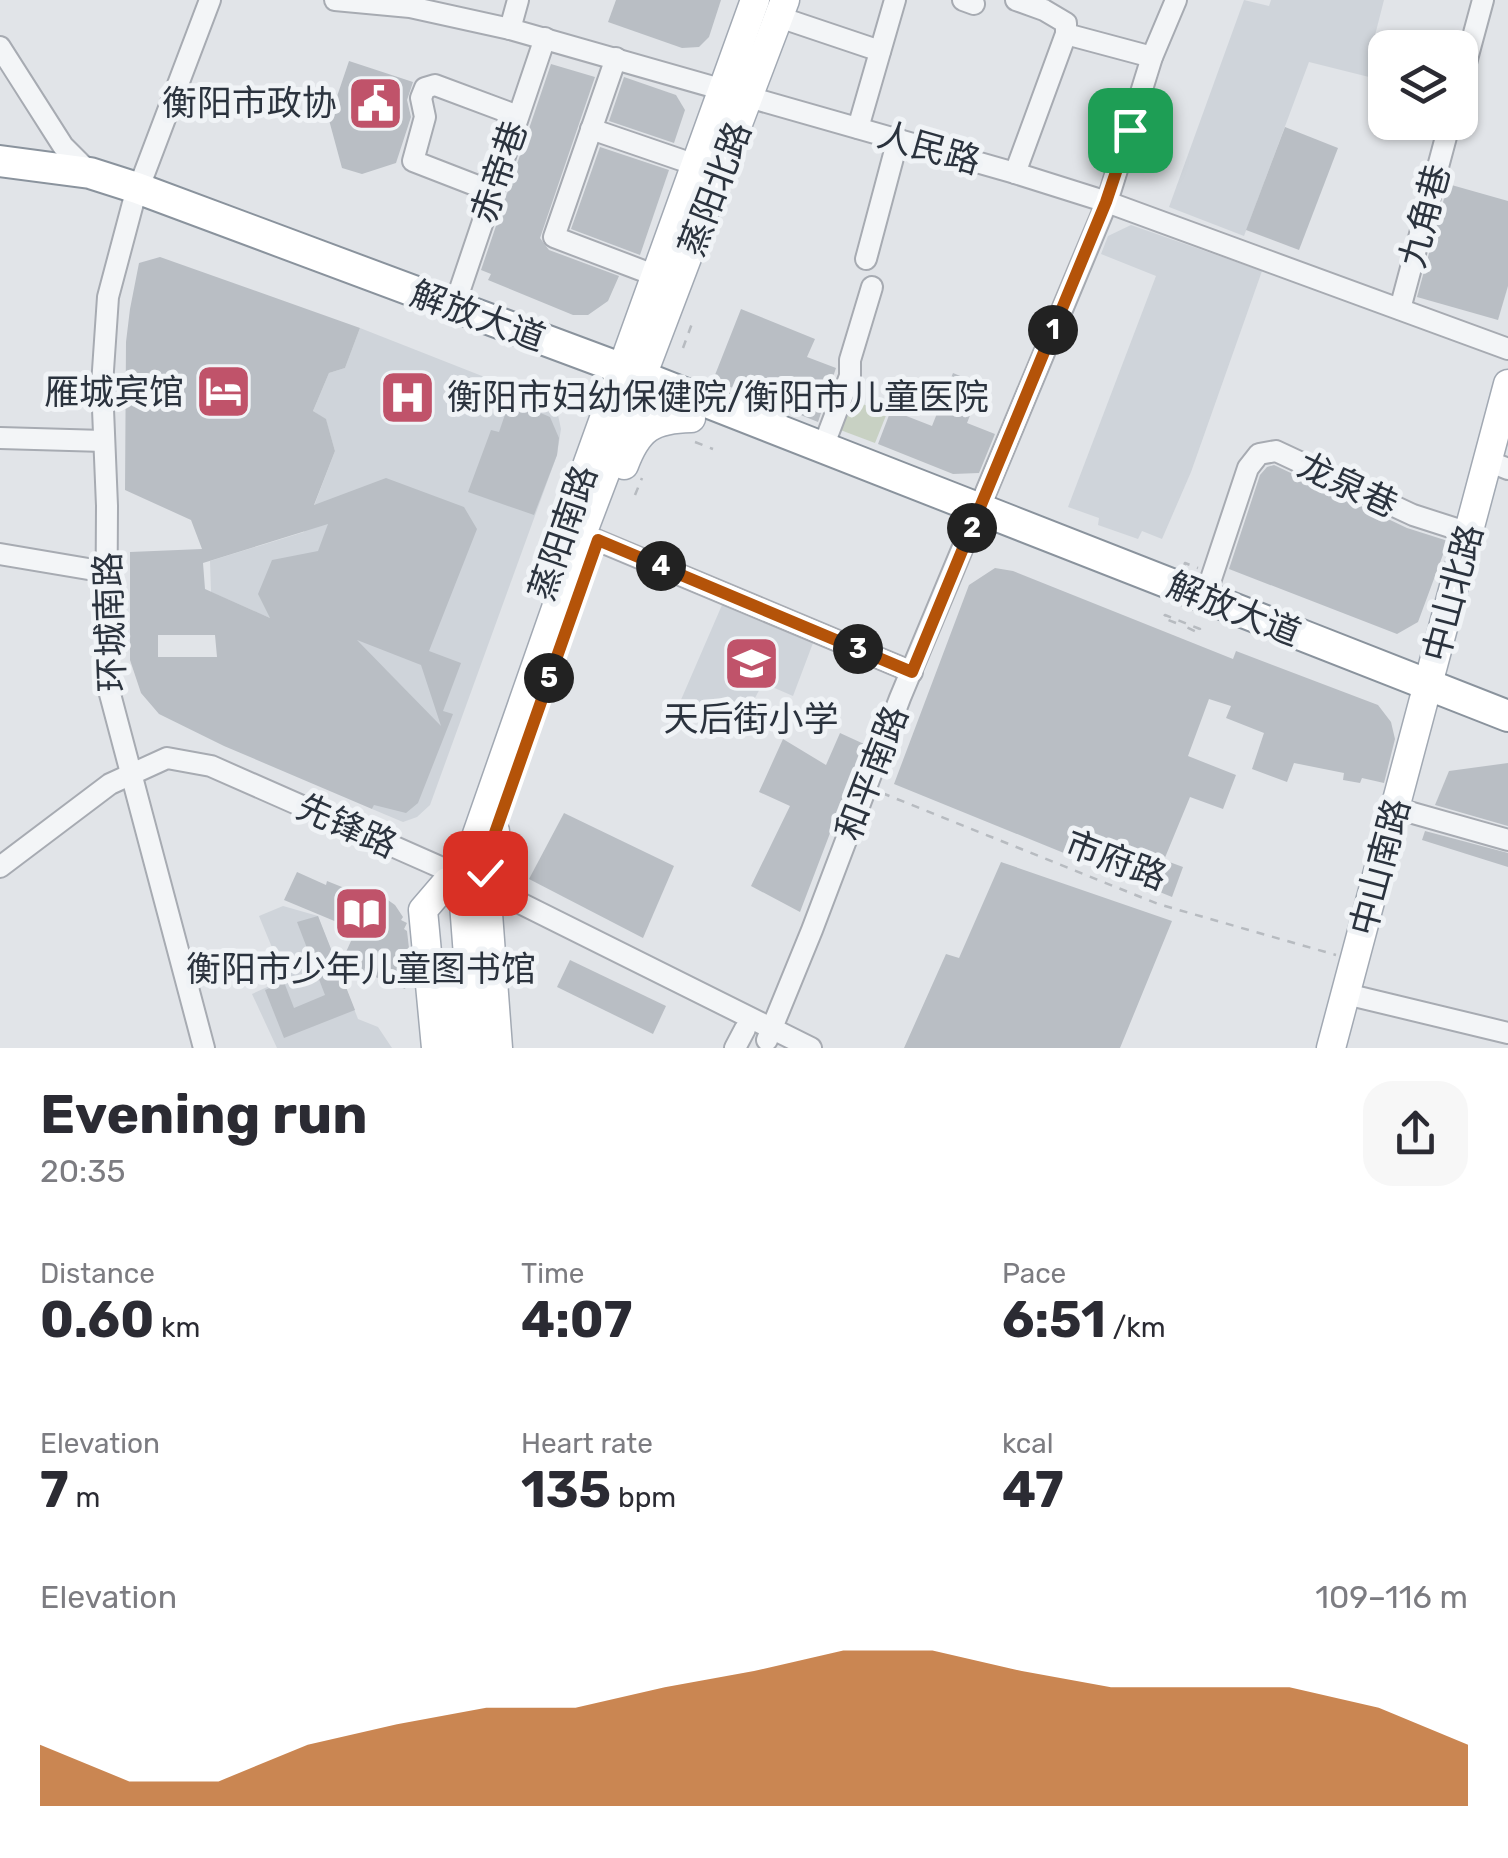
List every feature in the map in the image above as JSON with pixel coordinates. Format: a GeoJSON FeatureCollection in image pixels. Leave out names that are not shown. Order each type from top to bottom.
{"type":"FeatureCollection","features":[{"type":"Feature","properties":{"kind":"highway","name":"解放大道"},"geometry":{"type":"LineString","coordinates":[[0,161],[90,173],[135,195],[628,383],[823,447],[976,517],[1427,692],[1508,716]]}},
{"type":"Feature","properties":{"kind":"highway","name":"解放大道"},"geometry":{"type":"LineString","coordinates":[[0,179],[135,195],[454,306],[628,383],[693,430],[976,517],[1205,597],[1508,731]]}},
{"type":"Feature","properties":{"kind":"main road","name":"蒸阳北路"},"geometry":{"type":"LineString","coordinates":[[628,383],[654,275],[755,0]]}},
{"type":"Feature","properties":{"kind":"main road","name":"蒸阳北路"},"geometry":{"type":"LineString","coordinates":[[628,383],[750,96],[782,8]]}},
{"type":"Feature","properties":{"kind":"main road","name":"蒸阳南路"},"geometry":{"type":"LineString","coordinates":[[474,1048],[465,885],[599,540],[628,383]]}},
{"type":"Feature","properties":{"kind":"main road","name":"蒸阳南路"},"geometry":{"type":"LineString","coordinates":[[454,1048],[465,885],[628,383]]}},
{"type":"Feature","properties":{"kind":"main road","name":"中山北路"},"geometry":{"type":"LineString","coordinates":[[1427,692],[1468,533],[1498,465],[1508,384]]}},
{"type":"Feature","properties":{"kind":"main road"},"geometry":{"type":"LineString","coordinates":[[599,540],[632,444],[661,419],[693,430]]}},
{"type":"Feature","properties":{"kind":"main road","name":"中山南路"},"geometry":{"type":"LineString","coordinates":[[1331,1048],[1427,692]]}},
{"type":"Feature","properties":{"kind":"main road"},"geometry":{"type":"LineString","coordinates":[[436,1048],[423,910],[465,885],[498,1048]]}},
{"type":"Feature","properties":{"kind":"street","name":"环城南路"},"geometry":{"type":"LineString","coordinates":[[204,1048],[106,679],[102,385],[108,298],[135,195],[210,0]]}},
{"type":"Feature","properties":{"kind":"street","name":"人民路"},"geometry":{"type":"LineString","coordinates":[[336,0],[410,7],[510,29],[1015,173],[1106,202],[1508,349]]}},
{"type":"Feature","properties":{"kind":"street"},"geometry":{"type":"LineString","coordinates":[[510,29],[518,0]]}},
{"type":"Feature","properties":{"kind":"street"},"geometry":{"type":"LineString","coordinates":[[858,128],[895,0]]}},
{"type":"Feature","properties":{"kind":"street"},"geometry":{"type":"LineString","coordinates":[[1015,173],[1066,34],[1066,23],[1046,5],[1016,0]]}},
{"type":"Feature","properties":{"kind":"street","name":"和平南路"},"geometry":{"type":"LineString","coordinates":[[774,1039],[912,672],[1106,202],[1152,57],[1176,0]]}},
{"type":"Feature","properties":{"kind":"street"},"geometry":{"type":"LineString","coordinates":[[1475,30],[1483,0]]}},
{"type":"Feature","properties":{"kind":"street"},"geometry":{"type":"LineString","coordinates":[[782,8],[880,51]]}},
{"type":"Feature","properties":{"kind":"street"},"geometry":{"type":"LineString","coordinates":[[1066,34],[1152,57]]}},
{"type":"Feature","properties":{"kind":"street","name":"赤帝巷"},"geometry":{"type":"LineString","coordinates":[[454,306],[545,38]]}},
{"type":"Feature","properties":{"kind":"street"},"geometry":{"type":"LineString","coordinates":[[0,47],[63,146],[90,173]]}},
{"type":"Feature","properties":{"kind":"street"},"geometry":{"type":"LineString","coordinates":[[616,58],[554,237],[654,275]]}},
{"type":"Feature","properties":{"kind":"street"},"geometry":{"type":"LineString","coordinates":[[493,192],[413,162],[425,117],[421,98],[425,88],[435,85],[518,116]]}},
{"type":"Feature","properties":{"kind":"street"},"geometry":{"type":"LineString","coordinates":[[591,129],[694,164]]}},
{"type":"Feature","properties":{"kind":"street"},"geometry":{"type":"LineString","coordinates":[[866,259],[898,139]]}},
{"type":"Feature","properties":{"kind":"street","name":"九角巷"},"geometry":{"type":"LineString","coordinates":[[1400,309],[1445,140]]}},
{"type":"Feature","properties":{"kind":"street"},"geometry":{"type":"LineString","coordinates":[[823,447],[850,376],[850,360],[872,287]]}},
{"type":"Feature","properties":{"kind":"street"},"geometry":{"type":"LineString","coordinates":[[0,438],[104,440]]}},
{"type":"Feature","properties":{"kind":"street","name":"龙泉巷"},"geometry":{"type":"LineString","coordinates":[[1205,597],[1248,468],[1259,454],[1276,451],[1413,515],[1468,533]]}},
{"type":"Feature","properties":{"kind":"street"},"geometry":{"type":"LineString","coordinates":[[599,540],[912,672]]}},
{"type":"Feature","properties":{"kind":"street"},"geometry":{"type":"LineString","coordinates":[[0,554],[106,572]]}},
{"type":"Feature","properties":{"kind":"street","name":"先锋路"},"geometry":{"type":"LineString","coordinates":[[0,878],[114,792],[167,758],[211,766],[465,885],[774,1039]]}},
{"type":"Feature","properties":{"kind":"street","name":"先锋路"},"geometry":{"type":"LineString","coordinates":[[0,867],[110,784],[133,779]]}},
{"type":"Feature","properties":{"kind":"street"},"geometry":{"type":"LineString","coordinates":[[1395,808],[1508,840]]}},
{"type":"Feature","properties":{"kind":"street","name":"先锋路"},"geometry":{"type":"LineString","coordinates":[[465,885],[740,1038],[774,1039],[811,1048]]}},
{"type":"Feature","properties":{"kind":"street"},"geometry":{"type":"LineString","coordinates":[[1346,994],[1508,1032]]}},
{"type":"Feature","properties":{"kind":"path"},"geometry":{"type":"LineString","coordinates":[[684,348],[694,318]]}},
{"type":"Feature","properties":{"kind":"path"},"geometry":{"type":"LineString","coordinates":[[535,379],[562,392]]}},
{"type":"Feature","properties":{"kind":"path"},"geometry":{"type":"LineString","coordinates":[[693,430],[714,449]]}},
{"type":"Feature","properties":{"kind":"path"},"geometry":{"type":"LineString","coordinates":[[635,496],[646,468]]}},
{"type":"Feature","properties":{"kind":"path"},"geometry":{"type":"LineString","coordinates":[[1176,623],[1163,618],[1165,614],[1200,629],[1199,633],[1186,627]]}},
{"type":"Feature","properties":{"kind":"path","name":"市府路"},"geometry":{"type":"LineString","coordinates":[[867,787],[1158,904],[1355,960]]}},
{"type":"Feature","properties":{"kind":"shaded area"},"geometry":{"type":"Polygon","coordinates":[[[1244,0],[1269,6],[1271,0],[1384,0],[1376,30],[1368,30],[1368,77],[1309,62],[1244,236],[1169,207],[1244,0]]]}},
{"type":"Feature","properties":{"kind":"shaded area"},"geometry":{"type":"Polygon","coordinates":[[[1131,225],[1262,271],[1191,472],[1162,539],[1142,531],[1138,539],[1098,525],[1099,518],[1068,507],[1156,276],[1101,254],[1108,236],[1131,225]]]}},
{"type":"Feature","properties":{"kind":"shaded area"},"geometry":{"type":"Polygon","coordinates":[[[360,328],[548,402],[558,415],[561,429],[557,455],[430,805],[417,817],[403,822],[372,809],[417,702],[384,668],[211,592],[210,561],[304,532],[335,451],[326,420],[313,411],[329,373],[345,368],[360,328]]]}},
{"type":"Feature","properties":{"kind":"shaded area","name":"天后街小学"},"geometry":{"type":"Polygon","coordinates":[[[722,605],[813,643],[793,696],[763,683],[734,737],[677,709],[722,605]]]}},
{"type":"Feature","properties":{"kind":"shaded area"},"geometry":{"type":"Polygon","coordinates":[[[283,906],[318,916],[358,1019],[378,1027],[392,1048],[277,1048],[252,994],[285,979],[259,916],[283,906]]]}},
{"type":"Feature","properties":{"kind":"green space"},"geometry":{"type":"Polygon","coordinates":[[[846,398],[887,413],[875,443],[835,428],[846,398]]]}},
{"type":"Feature","properties":{"kind":"building"},"geometry":{"type":"Polygon","coordinates":[[[616,0],[721,0],[709,37],[699,47],[682,48],[608,22],[616,0]]]}},
{"type":"Feature","properties":{"kind":"building","name":"衡阳市政协"},"geometry":{"type":"Polygon","coordinates":[[[349,61],[413,82],[407,100],[411,117],[396,163],[362,174],[342,168],[329,120],[349,61]]]}},
{"type":"Feature","properties":{"kind":"building"},"geometry":{"type":"Polygon","coordinates":[[[551,64],[595,77],[540,238],[549,250],[619,276],[608,301],[588,315],[573,315],[488,280],[491,274],[481,270],[551,64]]]}},
{"type":"Feature","properties":{"kind":"building"},"geometry":{"type":"Polygon","coordinates":[[[624,77],[676,95],[685,110],[674,143],[609,121],[624,77]]]}},
{"type":"Feature","properties":{"kind":"building"},"geometry":{"type":"Polygon","coordinates":[[[1285,127],[1338,148],[1299,250],[1246,230],[1285,127]]]}},
{"type":"Feature","properties":{"kind":"building"},"geometry":{"type":"Polygon","coordinates":[[[600,147],[669,170],[640,255],[571,229],[600,147]]]}},
{"type":"Feature","properties":{"kind":"building"},"geometry":{"type":"Polygon","coordinates":[[[1448,184],[1508,201],[1508,286],[1498,320],[1417,297],[1448,184]]]}},
{"type":"Feature","properties":{"kind":"building"},"geometry":{"type":"Polygon","coordinates":[[[160,257],[360,328],[345,368],[329,373],[313,411],[326,419],[335,451],[314,505],[386,478],[464,507],[477,529],[429,651],[461,663],[443,711],[453,714],[418,803],[406,813],[374,805],[372,809],[224,746],[159,714],[141,693],[130,660],[130,552],[202,549],[191,520],[125,490],[126,342],[139,263],[160,257]],[[328,524],[203,563],[205,589],[270,618],[258,594],[272,560],[318,551],[328,524]],[[158,635],[158,657],[217,657],[215,635],[158,635]],[[357,640],[441,726],[421,665],[357,640]]]}},
{"type":"Feature","properties":{"kind":"building"},"geometry":{"type":"Polygon","coordinates":[[[741,309],[815,339],[807,357],[836,368],[818,422],[713,380],[741,309]]]}},
{"type":"Feature","properties":{"kind":"building"},"geometry":{"type":"Polygon","coordinates":[[[953,373],[982,385],[967,423],[995,434],[979,473],[953,474],[878,444],[891,410],[932,426],[953,373]]]}},
{"type":"Feature","properties":{"kind":"building"},"geometry":{"type":"Polygon","coordinates":[[[510,400],[550,417],[559,438],[557,455],[534,515],[468,492],[491,430],[499,432],[510,400]]]}},
{"type":"Feature","properties":{"kind":"building"},"geometry":{"type":"Polygon","coordinates":[[[1274,465],[1407,528],[1448,541],[1418,622],[1397,634],[1229,569],[1260,475],[1274,465]]]}},
{"type":"Feature","properties":{"kind":"building"},"geometry":{"type":"Polygon","coordinates":[[[995,568],[1013,571],[1233,659],[1236,651],[1378,705],[1391,722],[1395,739],[1384,783],[1362,778],[1360,783],[1343,780],[1344,773],[1294,763],[1287,782],[1252,769],[1264,733],[1226,718],[1231,706],[1209,699],[1188,756],[1236,775],[1223,809],[1190,797],[1164,860],[1183,867],[1172,897],[894,784],[969,585],[995,568]]]}},
{"type":"Feature","properties":{"kind":"building"},"geometry":{"type":"Polygon","coordinates":[[[840,733],[864,744],[800,912],[751,886],[790,806],[759,792],[783,739],[826,765],[840,733]]]}},
{"type":"Feature","properties":{"kind":"building"},"geometry":{"type":"Polygon","coordinates":[[[1508,763],[1508,826],[1435,805],[1449,771],[1508,763]]]}},
{"type":"Feature","properties":{"kind":"building"},"geometry":{"type":"Polygon","coordinates":[[[564,813],[674,866],[643,938],[529,879],[564,813]]]}},
{"type":"Feature","properties":{"kind":"building"},"geometry":{"type":"Polygon","coordinates":[[[1425,831],[1508,853],[1508,867],[1422,840],[1425,831]]]}},
{"type":"Feature","properties":{"kind":"building"},"geometry":{"type":"Polygon","coordinates":[[[1001,862],[1172,921],[1120,1048],[904,1048],[946,954],[959,958],[1001,862]]]}},
{"type":"Feature","properties":{"kind":"building","name":"衡阳市少年儿童图书馆"},"geometry":{"type":"Polygon","coordinates":[[[297,872],[326,885],[327,881],[367,897],[385,898],[395,905],[401,920],[407,923],[404,929],[411,974],[405,989],[341,963],[356,930],[284,900],[297,872]]]}},
{"type":"Feature","properties":{"kind":"building"},"geometry":{"type":"Polygon","coordinates":[[[318,916],[355,1010],[284,1038],[265,990],[284,982],[294,1008],[325,995],[297,922],[318,916]]]}},
{"type":"Feature","properties":{"kind":"building"},"geometry":{"type":"Polygon","coordinates":[[[570,960],[666,1006],[653,1034],[557,987],[570,960]]]}},
{"type":"Feature","properties":{"kind":"place","name":"衡阳市政协"},"geometry":{"type":"Point","coordinates":[376,103]}},
{"type":"Feature","properties":{"kind":"place","name":"雁城宾馆"},"geometry":{"type":"Point","coordinates":[223,392]}},
{"type":"Feature","properties":{"kind":"place","name":"衡阳市妇幼保健院/衡阳市儿童医院"},"geometry":{"type":"Point","coordinates":[408,397]}},
{"type":"Feature","properties":{"kind":"place","name":"天后街小学"},"geometry":{"type":"Point","coordinates":[751,663]}},
{"type":"Feature","properties":{"kind":"place","name":"衡阳市少年儿童图书馆"},"geometry":{"type":"Point","coordinates":[361,913]}},
{"type":"Feature","properties":{"kind":"route"},"geometry":{"type":"LineString","coordinates":[[485,873],[490,847],[598,540],[912,672],[1106,202],[1130,130]]}}]}
